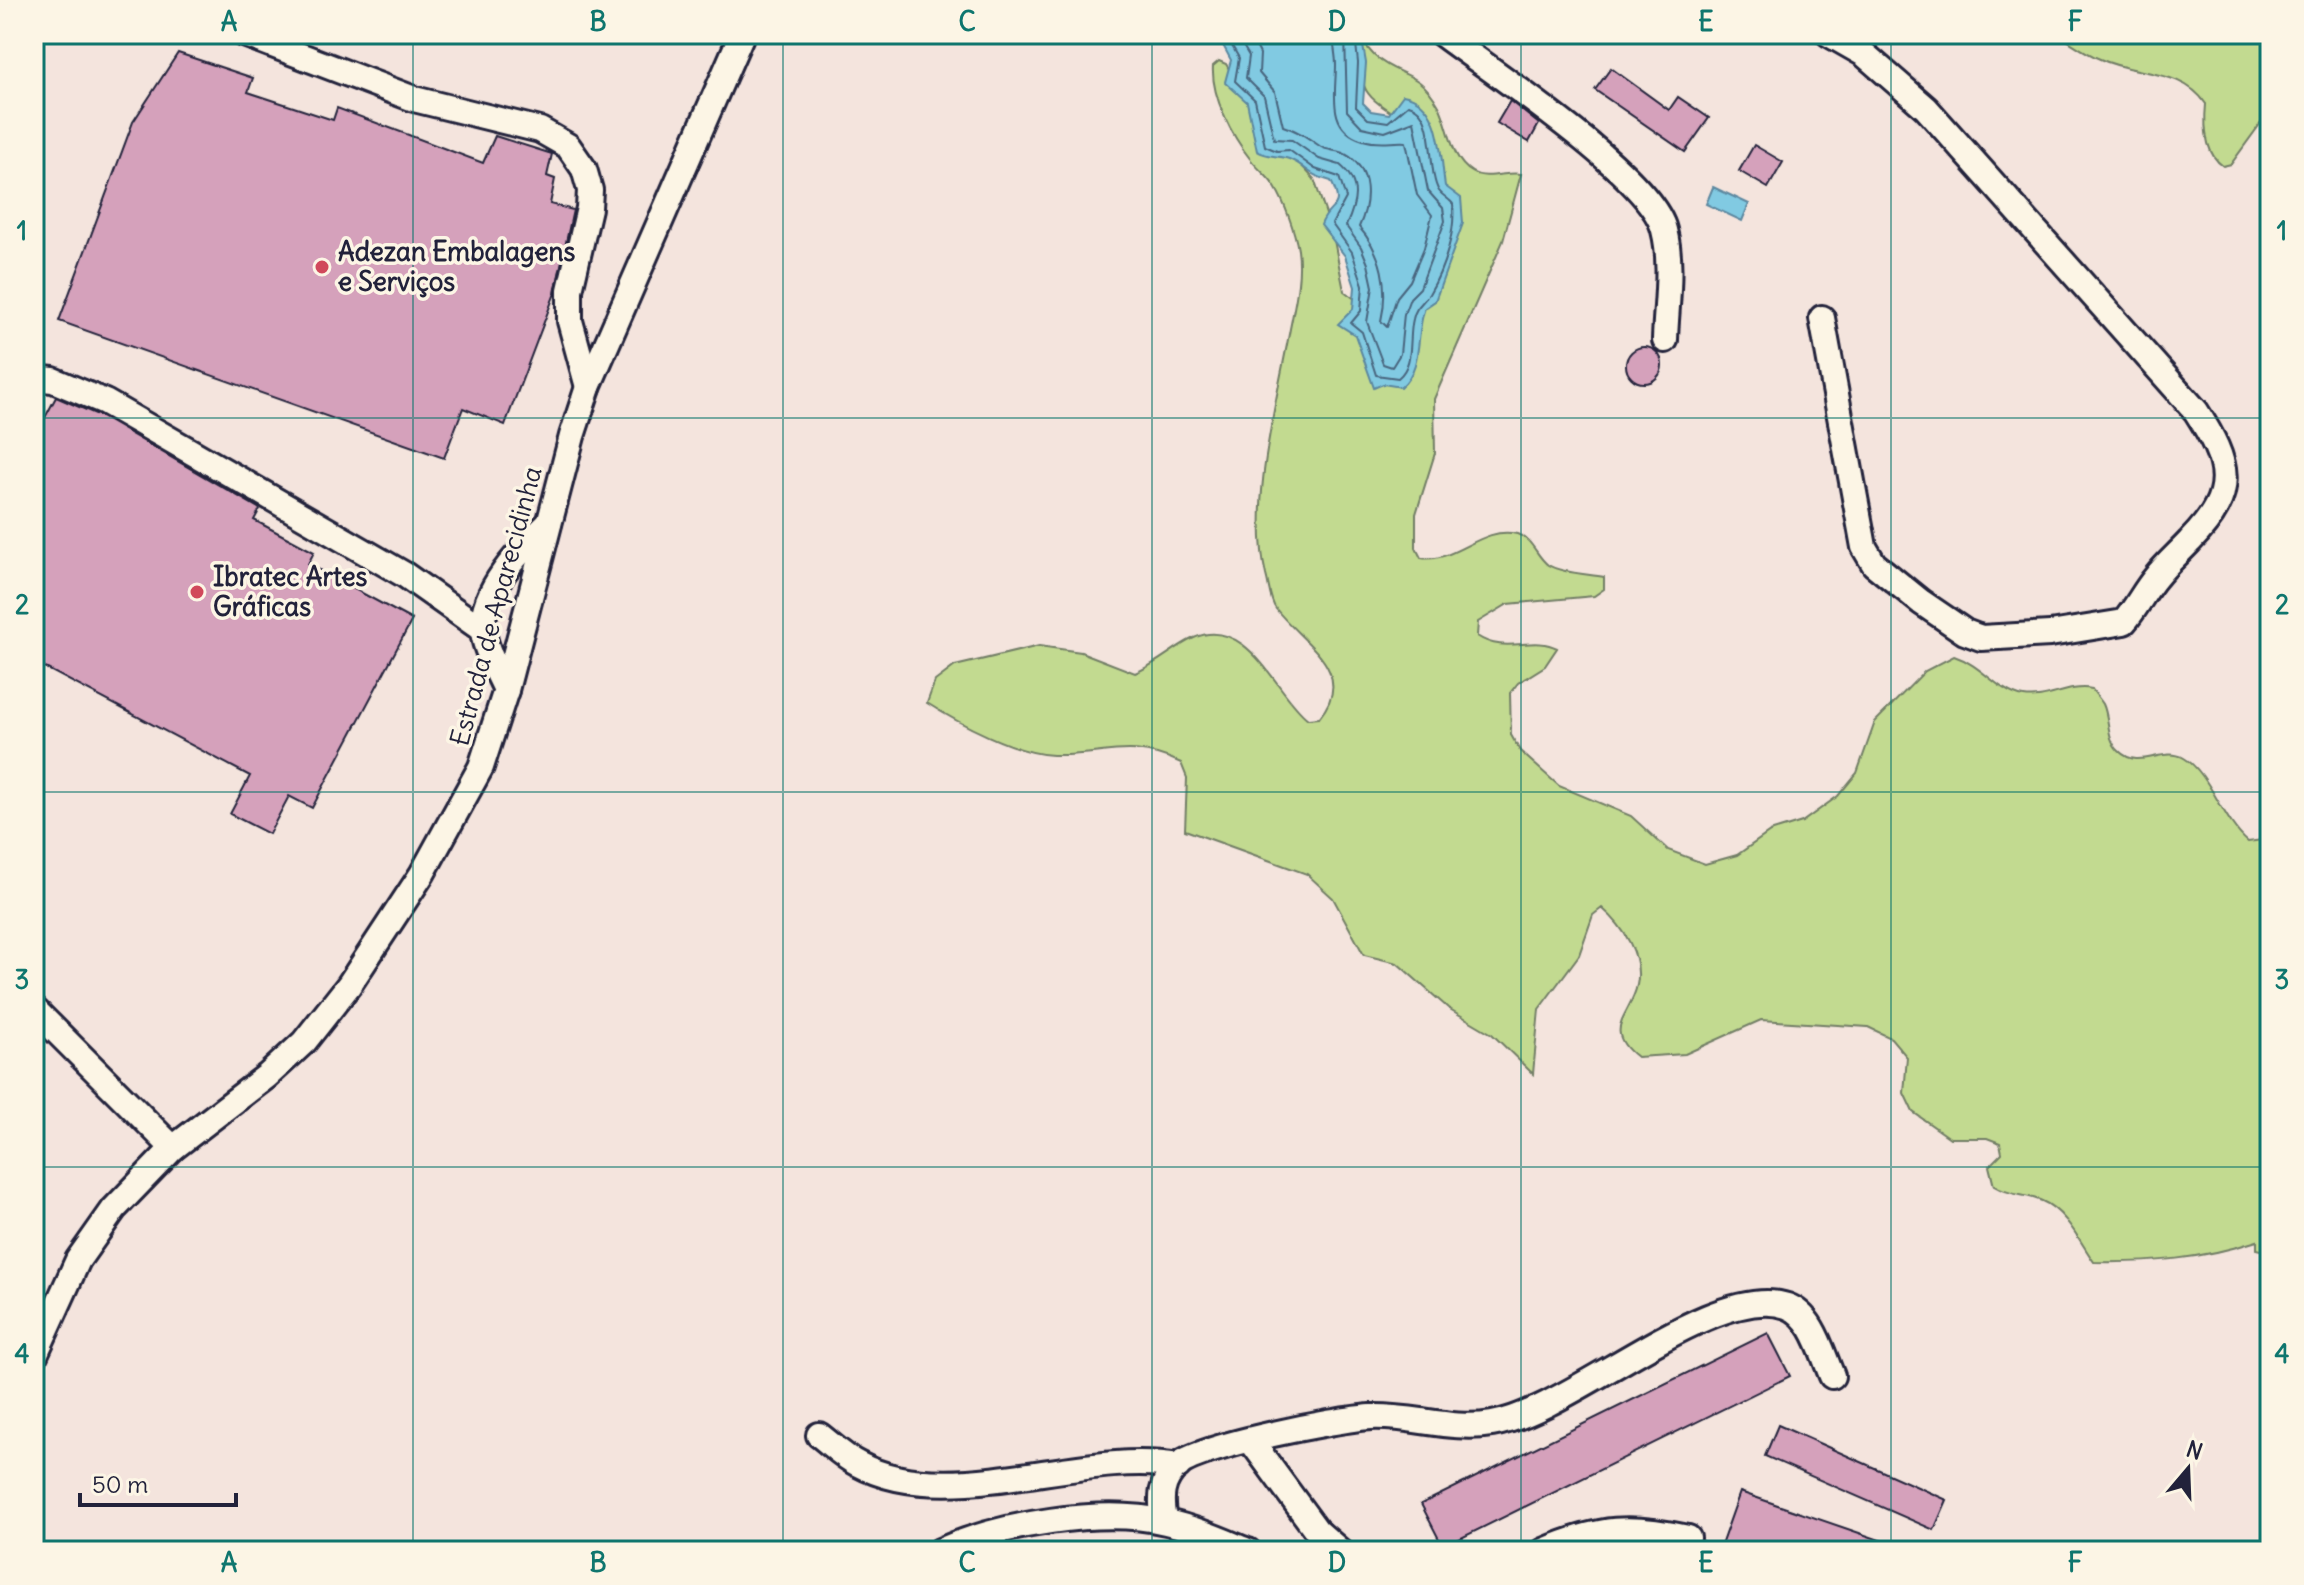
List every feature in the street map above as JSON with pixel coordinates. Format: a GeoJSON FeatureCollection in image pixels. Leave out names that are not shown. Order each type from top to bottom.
{"type":"FeatureCollection","features":[{"type":"Feature","properties":{"kind":"street"},"geometry":{"type":"LineString","coordinates":[[244,34],[414,99],[540,130],[568,146],[584,169],[590,190],[589,208],[570,290],[570,321],[588,387]]}},
{"type":"Feature","properties":{"kind":"street","name":"Estrada de Aparecidinha"},"geometry":{"type":"LineString","coordinates":[[34,1357],[39,1328],[78,1260],[114,1209],[173,1148],[295,1050],[349,985],[422,874],[481,767],[506,690],[572,436],[588,387],[742,34]]}},
{"type":"Feature","properties":{"kind":"street"},"geometry":{"type":"LineString","coordinates":[[1442,34],[1591,146],[1638,187],[1654,208],[1664,230],[1667,270],[1665,340]]}},
{"type":"Feature","properties":{"kind":"street"},"geometry":{"type":"LineString","coordinates":[[1822,318],[1864,547],[1874,564],[1965,632],[2001,639],[2124,622],[2142,601],[2155,577],[2194,538],[2219,499],[2226,470],[2221,453],[2196,411],[1926,108],[1864,54],[1829,34]]}},
{"type":"Feature","properties":{"kind":"street"},"geometry":{"type":"LineString","coordinates":[[34,378],[53,380],[105,402],[416,582],[483,630],[506,690]]}},
{"type":"Feature","properties":{"kind":"street"},"geometry":{"type":"LineString","coordinates":[[483,630],[493,593],[511,563],[550,522]]}},
{"type":"Feature","properties":{"kind":"street"},"geometry":{"type":"LineString","coordinates":[[34,1009],[173,1148]]}},
{"type":"Feature","properties":{"kind":"street"},"geometry":{"type":"LineString","coordinates":[[1164,1521],[1160,1497],[1166,1479],[1178,1466],[1213,1447],[1372,1417],[1464,1427],[1510,1421],[1712,1315],[1754,1305],[1788,1306],[1803,1316],[1832,1376]]}},
{"type":"Feature","properties":{"kind":"street"},"geometry":{"type":"LineString","coordinates":[[819,1435],[858,1464],[889,1476],[921,1480],[976,1481],[1127,1461],[1178,1466]]}},
{"type":"Feature","properties":{"kind":"street"},"geometry":{"type":"LineString","coordinates":[[1251,1441],[1317,1531],[1340,1551]]}},
{"type":"Feature","properties":{"kind":"street"},"geometry":{"type":"LineString","coordinates":[[940,1551],[966,1540],[1093,1517],[1164,1521],[1248,1551]]}},
{"type":"Feature","properties":{"kind":"street"},"geometry":{"type":"LineString","coordinates":[[1544,1551],[1588,1534],[1615,1528],[1643,1528],[1688,1538]]}},
{"type":"Feature","properties":{"kind":"green space"},"geometry":{"type":"Polygon","coordinates":[[[2057,34],[2270,34],[2270,117],[2261,123],[2231,164],[2223,166],[2209,146],[2205,129],[2206,104],[2196,92],[2171,78],[2100,59],[2057,34]]]}},
{"type":"Feature","properties":{"kind":"green space"},"geometry":{"type":"Polygon","coordinates":[[[1360,38],[1376,57],[1416,80],[1431,94],[1443,114],[1459,159],[1472,172],[1484,176],[1521,174],[1503,241],[1434,399],[1435,453],[1416,514],[1416,548],[1421,558],[1445,556],[1492,535],[1517,534],[1554,568],[1604,577],[1604,589],[1594,596],[1508,604],[1478,622],[1477,636],[1487,641],[1508,645],[1538,643],[1557,648],[1545,666],[1518,683],[1510,693],[1511,735],[1520,751],[1559,786],[1631,816],[1668,850],[1705,864],[1737,855],[1770,832],[1802,822],[1838,796],[1857,773],[1875,722],[1925,671],[1954,656],[2006,690],[2024,697],[2092,689],[2103,704],[2112,741],[2119,751],[2135,759],[2168,755],[2184,758],[2201,774],[2231,822],[2248,842],[2270,839],[2270,1252],[2257,1249],[2257,1241],[2177,1259],[2094,1262],[2072,1228],[2051,1206],[1994,1186],[1989,1166],[2002,1153],[2000,1143],[1987,1138],[1950,1138],[1913,1112],[1904,1093],[1907,1057],[1891,1038],[1868,1027],[1761,1020],[1685,1054],[1637,1057],[1626,1047],[1620,1030],[1637,985],[1637,963],[1630,942],[1602,908],[1593,915],[1579,955],[1539,1009],[1533,1074],[1492,1034],[1448,1008],[1397,963],[1364,955],[1333,898],[1307,874],[1185,830],[1187,778],[1181,763],[1146,751],[1053,755],[1022,749],[988,736],[927,703],[935,681],[955,666],[1039,646],[1081,652],[1135,673],[1194,638],[1213,634],[1230,637],[1246,647],[1296,708],[1308,719],[1319,718],[1333,686],[1330,672],[1312,646],[1274,606],[1262,547],[1262,486],[1297,292],[1298,250],[1279,194],[1244,150],[1224,116],[1215,90],[1213,66],[1219,61],[1226,64],[1258,119],[1314,179],[1333,235],[1344,291],[1379,317],[1405,121],[1378,103],[1365,88],[1360,38]]]}},
{"type":"Feature","properties":{"kind":"water"},"geometry":{"type":"Polygon","coordinates":[[[1217,34],[1361,34],[1366,63],[1363,103],[1371,111],[1389,114],[1403,95],[1416,100],[1432,118],[1440,145],[1445,186],[1461,198],[1463,223],[1435,301],[1425,308],[1413,370],[1401,387],[1383,384],[1374,388],[1355,335],[1338,324],[1353,309],[1355,287],[1345,256],[1321,225],[1337,202],[1331,181],[1316,176],[1289,159],[1257,151],[1247,102],[1225,82],[1231,60],[1217,34]]]}},
{"type":"Feature","properties":{"kind":"water"},"geometry":{"type":"Polygon","coordinates":[[[1713,187],[1749,204],[1742,221],[1706,204],[1713,187]]]}},
{"type":"Feature","properties":{"kind":"building","name":"Adezan Embalagens e Serviços"},"geometry":{"type":"Polygon","coordinates":[[[178,53],[253,78],[248,92],[333,120],[337,108],[483,163],[495,136],[552,154],[547,176],[555,179],[550,204],[573,210],[555,293],[505,425],[463,408],[444,458],[59,321],[133,122],[178,53]]]}},
{"type":"Feature","properties":{"kind":"building"},"geometry":{"type":"Polygon","coordinates":[[[1611,68],[1669,110],[1678,97],[1709,118],[1685,152],[1595,90],[1611,68]]]}},
{"type":"Feature","properties":{"kind":"building"},"geometry":{"type":"Polygon","coordinates":[[[1510,101],[1539,124],[1529,142],[1497,123],[1510,101]]]}},
{"type":"Feature","properties":{"kind":"building"},"geometry":{"type":"Polygon","coordinates":[[[1754,145],[1783,162],[1768,188],[1739,171],[1754,145]]]}},
{"type":"Feature","properties":{"kind":"building"},"geometry":{"type":"Polygon","coordinates":[[[1644,347],[1657,352],[1662,365],[1657,378],[1644,383],[1631,378],[1626,365],[1631,352],[1644,347]]]}},
{"type":"Feature","properties":{"kind":"building","name":"Ibratec Artes Gráficas"},"geometry":{"type":"Polygon","coordinates":[[[56,397],[98,415],[260,509],[254,520],[314,552],[308,564],[412,620],[312,808],[289,796],[269,834],[230,814],[250,776],[34,662],[34,438],[56,397]]]}},
{"type":"Feature","properties":{"kind":"building"},"geometry":{"type":"Polygon","coordinates":[[[1768,1333],[1790,1376],[1443,1547],[1421,1504],[1768,1333]]]}},
{"type":"Feature","properties":{"kind":"building"},"geometry":{"type":"Polygon","coordinates":[[[1778,1425],[1947,1500],[1934,1530],[1765,1456],[1778,1425]]]}},
{"type":"Feature","properties":{"kind":"building"},"geometry":{"type":"Polygon","coordinates":[[[1740,1492],[1903,1548],[1903,1551],[1719,1551],[1740,1492]]]}},
{"type":"Feature","properties":{"kind":"place","name":"Adezan Embalagens e Serviços"},"geometry":{"type":"Point","coordinates":[322,267]}},
{"type":"Feature","properties":{"kind":"place","name":"Ibratec Artes Gráficas"},"geometry":{"type":"Point","coordinates":[197,592]}}]}
